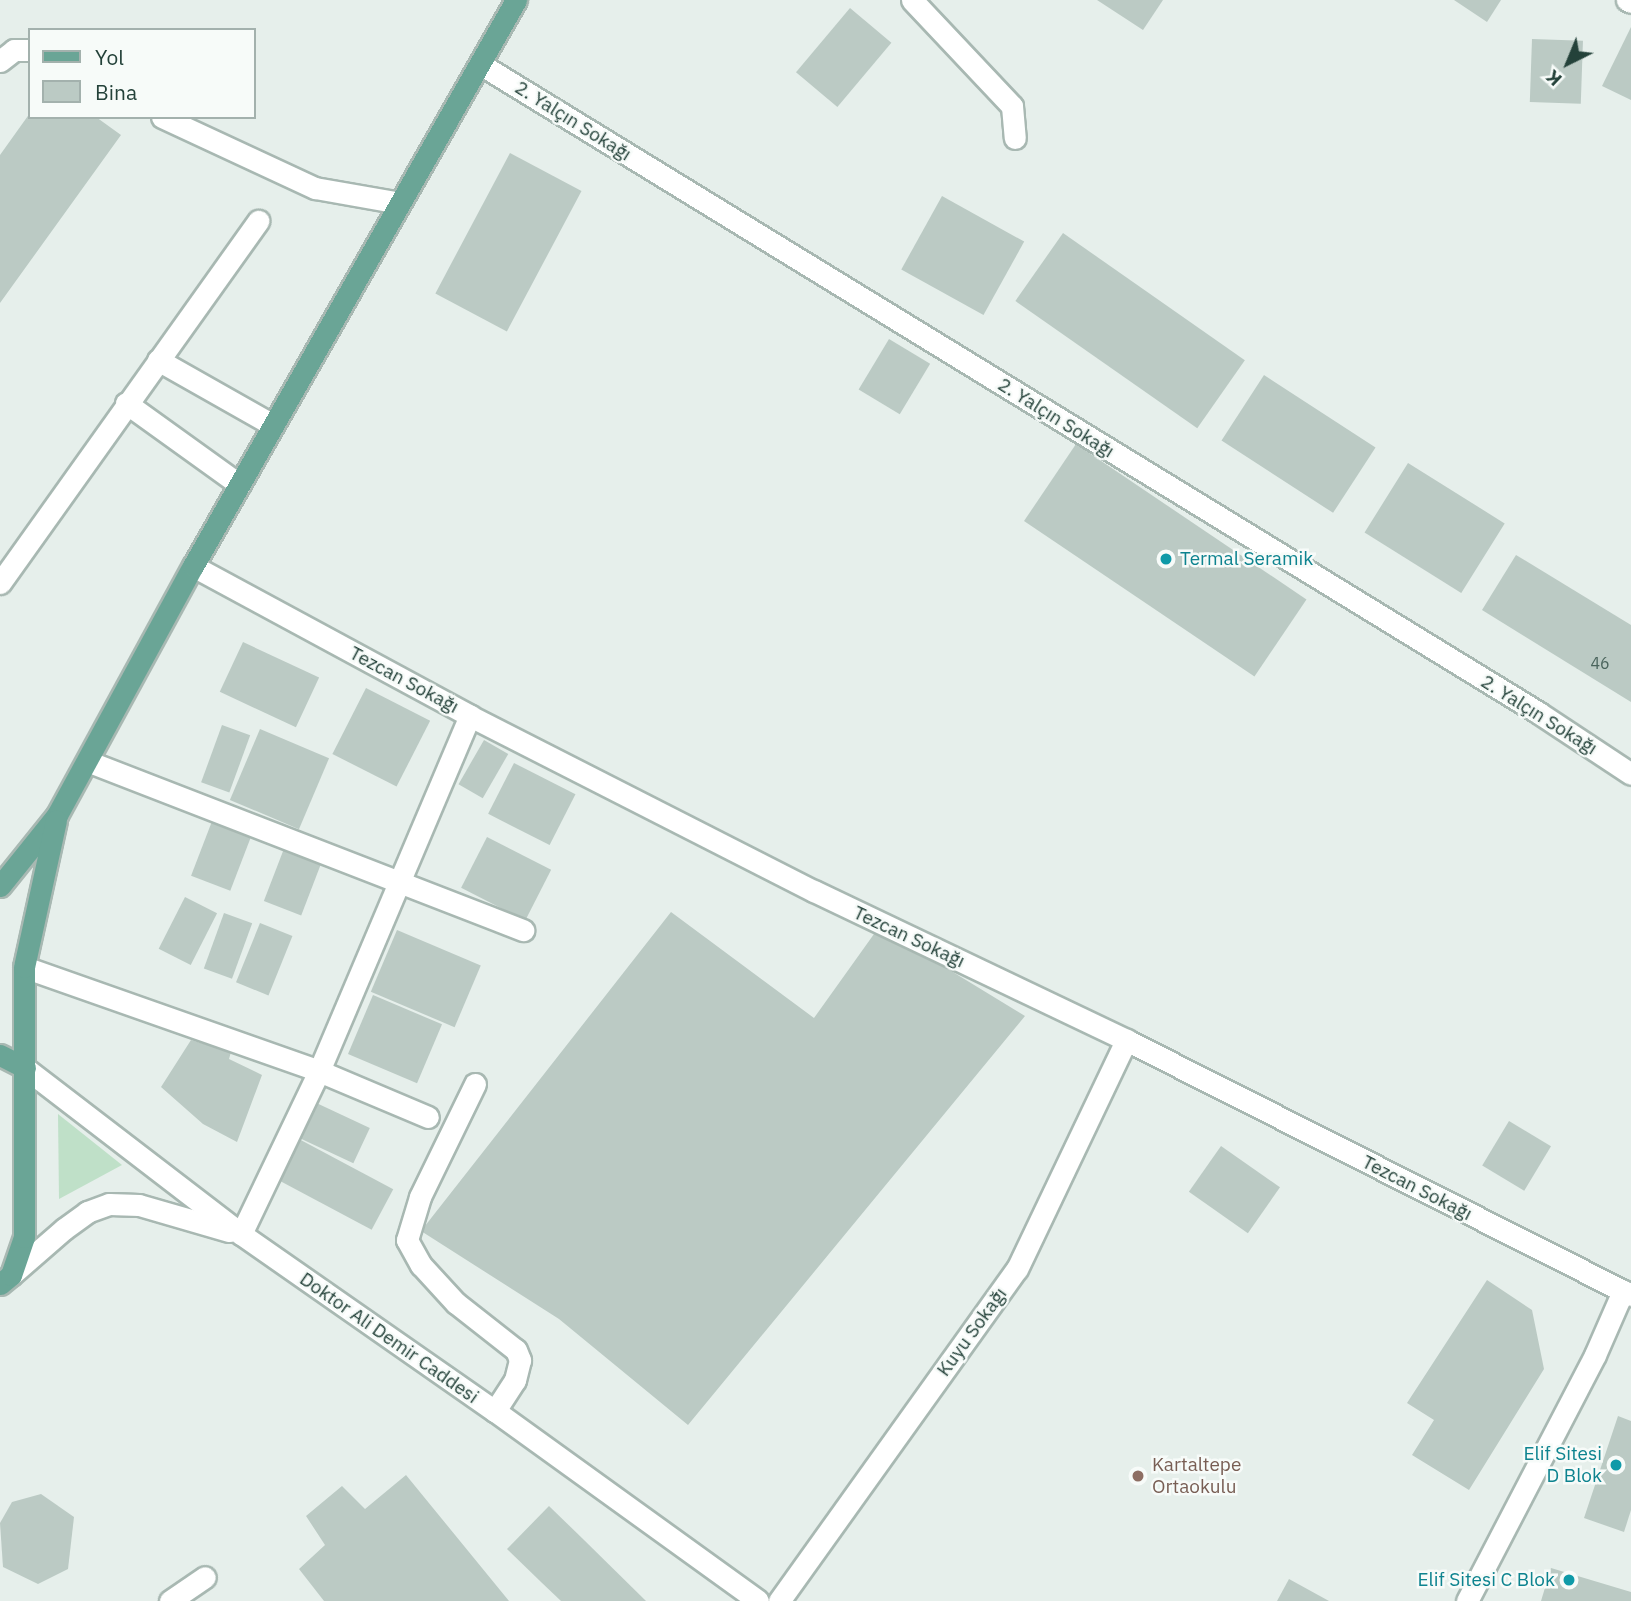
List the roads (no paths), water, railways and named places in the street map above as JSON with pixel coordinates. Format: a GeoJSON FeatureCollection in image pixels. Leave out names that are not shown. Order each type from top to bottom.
{"type":"FeatureCollection","features":[{"type":"Feature","properties":{"kind":"main road"},"geometry":{"type":"LineString","coordinates":[[0,886],[57,815],[193,566],[516,0]]}},
{"type":"Feature","properties":{"kind":"main road"},"geometry":{"type":"LineString","coordinates":[[6,1279],[24,1237],[24,967],[57,815]]}},
{"type":"Feature","properties":{"kind":"main road"},"geometry":{"type":"LineString","coordinates":[[0,1055],[25,1068]]}},
{"type":"Feature","properties":{"kind":"street"},"geometry":{"type":"LineString","coordinates":[[912,0],[1012,106],[1015,138]]}},
{"type":"Feature","properties":{"kind":"street"},"geometry":{"type":"LineString","coordinates":[[0,61],[14,50],[28,50]]}},
{"type":"Feature","properties":{"kind":"street","name":"2. Yalçın Sokağı"},"geometry":{"type":"LineString","coordinates":[[480,64],[1539,713],[1631,774]]}},
{"type":"Feature","properties":{"kind":"street"},"geometry":{"type":"LineString","coordinates":[[166,119],[315,188],[400,203]]}},
{"type":"Feature","properties":{"kind":"street"},"geometry":{"type":"LineString","coordinates":[[0,583],[258,220]]}},
{"type":"Feature","properties":{"kind":"street"},"geometry":{"type":"LineString","coordinates":[[158,360],[273,425]]}},
{"type":"Feature","properties":{"kind":"street"},"geometry":{"type":"LineString","coordinates":[[126,403],[240,485]]}},
{"type":"Feature","properties":{"kind":"street","name":"Tezcan Sokağı"},"geometry":{"type":"LineString","coordinates":[[193,566],[470,716],[814,891],[1126,1040],[1627,1293]]}},
{"type":"Feature","properties":{"kind":"street"},"geometry":{"type":"LineString","coordinates":[[6,1279],[79,1218],[109,1204],[139,1205],[241,1234],[319,1071],[470,716]]}},
{"type":"Feature","properties":{"kind":"street"},"geometry":{"type":"LineString","coordinates":[[88,761],[523,930]]}},
{"type":"Feature","properties":{"kind":"street"},"geometry":{"type":"LineString","coordinates":[[24,967],[319,1071],[428,1117]]}},
{"type":"Feature","properties":{"kind":"street","name":"Kuyu Sokağı"},"geometry":{"type":"LineString","coordinates":[[779,1601],[1017,1269],[1126,1040]]}},
{"type":"Feature","properties":{"kind":"street","name":"Doktor Ali Demir Caddesi"},"geometry":{"type":"LineString","coordinates":[[25,1068],[241,1234],[495,1411],[758,1601]]}},
{"type":"Feature","properties":{"kind":"street"},"geometry":{"type":"LineString","coordinates":[[475,1084],[420,1197],[407,1240],[421,1265],[456,1303],[516,1350],[520,1360],[515,1380],[495,1411]]}},
{"type":"Feature","properties":{"kind":"street"},"geometry":{"type":"LineString","coordinates":[[1467,1601],[1627,1293]]}},
{"type":"Feature","properties":{"kind":"street"},"geometry":{"type":"LineString","coordinates":[[170,1601],[205,1577]]}},
{"type":"Feature","properties":{"kind":"place","name":"Termal Seramik"},"geometry":{"type":"Point","coordinates":[1166,559]}},
{"type":"Feature","properties":{"kind":"place","name":"Elif Sitesi D Blok"},"geometry":{"type":"Point","coordinates":[1616,1465]}},
{"type":"Feature","properties":{"kind":"place","name":"Kartaltepe Ortaokulu"},"geometry":{"type":"Point","coordinates":[1138,1476]}},
{"type":"Feature","properties":{"kind":"place","name":"Elif Sitesi C Blok"},"geometry":{"type":"Point","coordinates":[1569,1580]}}]}
